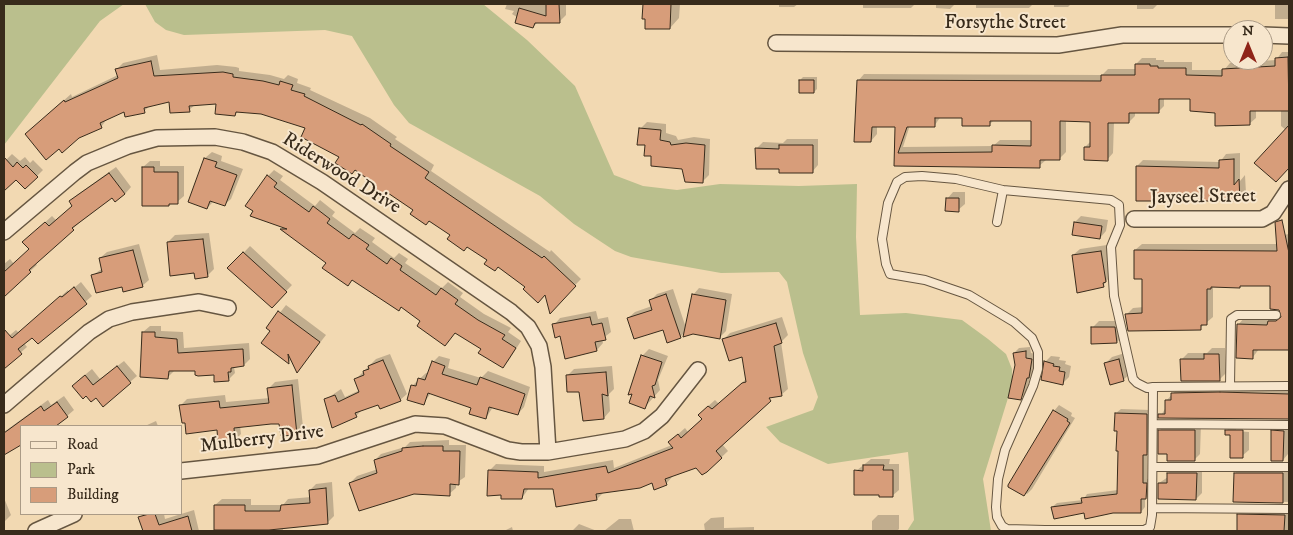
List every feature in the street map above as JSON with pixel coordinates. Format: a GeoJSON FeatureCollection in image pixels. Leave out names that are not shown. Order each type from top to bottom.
{"type":"FeatureCollection","features":[{"type":"Feature","properties":{"kind":"street","name":"Forsythe Street"},"geometry":{"type":"LineString","coordinates":[[776,43],[1058,45],[1122,35],[1223,35]]}},
{"type":"Feature","properties":{"kind":"street"},"geometry":{"type":"LineString","coordinates":[[1273,36],[1289,36]]}},
{"type":"Feature","properties":{"kind":"street","name":"Riderwood Drive"},"geometry":{"type":"LineString","coordinates":[[4,232],[81,167],[128,146],[157,138],[215,137],[243,142],[272,152],[330,188],[511,312],[528,327],[539,346],[543,367],[548,452]]}},
{"type":"Feature","properties":{"kind":"street","name":"Jayseel Street"},"geometry":{"type":"LineString","coordinates":[[1134,219],[1262,219],[1273,213],[1289,189]]}},
{"type":"Feature","properties":{"kind":"street"},"geometry":{"type":"LineString","coordinates":[[4,404],[89,332],[109,320],[132,312],[199,302],[228,308]]}},
{"type":"Feature","properties":{"kind":"street","name":"Mulberry Drive"},"geometry":{"type":"LineString","coordinates":[[182,471],[318,456],[415,424],[445,426],[508,450],[548,452],[625,440],[635,436],[662,416],[698,370]]}},
{"type":"Feature","properties":{"kind":"street"},"geometry":{"type":"LineString","coordinates":[[36,531],[72,515]]}},
{"type":"Feature","properties":{"kind":"lane"},"geometry":{"type":"LineString","coordinates":[[1153,387],[1151,525],[1144,530],[1007,529],[1002,526],[997,516],[998,479],[1005,450],[1023,412],[1038,369],[1038,352],[1032,338],[1014,322],[969,295],[925,280],[890,274],[886,264],[882,239],[888,204],[897,182],[905,177],[956,179],[1004,190],[1111,200],[1119,205],[1120,225],[1111,247],[1114,296],[1133,379],[1142,386],[1153,387],[1289,386]]}},
{"type":"Feature","properties":{"kind":"lane"},"geometry":{"type":"LineString","coordinates":[[997,222],[1004,190]]}},
{"type":"Feature","properties":{"kind":"lane"},"geometry":{"type":"LineString","coordinates":[[1230,386],[1232,320],[1237,315],[1276,315]]}},
{"type":"Feature","properties":{"kind":"lane"},"geometry":{"type":"LineString","coordinates":[[1153,424],[1289,425]]}},
{"type":"Feature","properties":{"kind":"lane"},"geometry":{"type":"LineString","coordinates":[[1153,467],[1289,467]]}},
{"type":"Feature","properties":{"kind":"lane"},"geometry":{"type":"LineString","coordinates":[[1152,508],[1289,508]]}},
{"type":"Feature","properties":{"kind":"green space"},"geometry":{"type":"Polygon","coordinates":[[[4,4],[124,4],[100,21],[4,145],[4,4]]]}},
{"type":"Feature","properties":{"kind":"green space"},"geometry":{"type":"Polygon","coordinates":[[[145,4],[483,4],[527,40],[575,86],[614,175],[643,186],[677,190],[720,184],[799,186],[857,184],[856,237],[860,315],[906,313],[962,320],[1006,354],[1012,369],[1012,385],[983,479],[991,531],[907,531],[914,520],[908,452],[828,464],[780,442],[766,427],[813,410],[818,397],[803,353],[787,282],[779,272],[721,273],[631,257],[615,251],[574,224],[540,196],[409,123],[394,105],[352,36],[325,30],[184,35],[166,30],[155,22],[145,4]]]}},
{"type":"Feature","properties":{"kind":"building"},"geometry":{"type":"Polygon","coordinates":[[[546,4],[559,4],[560,23],[535,23],[533,28],[515,23],[519,8],[546,16],[546,4]]]}},
{"type":"Feature","properties":{"kind":"building"},"geometry":{"type":"Polygon","coordinates":[[[643,4],[671,4],[670,29],[645,29],[645,19],[642,19],[643,4]]]}},
{"type":"Feature","properties":{"kind":"building"},"geometry":{"type":"Polygon","coordinates":[[[1288,57],[1289,111],[1250,111],[1250,125],[1215,126],[1215,113],[1190,111],[1190,99],[1159,99],[1159,113],[1129,113],[1129,123],[1108,123],[1108,161],[1084,160],[1084,147],[1090,147],[1090,122],[1060,121],[1060,160],[1040,160],[1040,168],[894,166],[895,127],[872,127],[871,142],[854,142],[857,80],[1101,81],[1101,75],[1135,75],[1135,64],[1150,64],[1150,66],[1158,66],[1158,68],[1186,68],[1186,75],[1222,76],[1222,69],[1273,70],[1273,66],[1275,66],[1275,58],[1288,57]],[[935,118],[935,127],[907,127],[898,153],[992,152],[992,145],[1031,146],[1031,121],[990,121],[990,126],[962,126],[962,118],[935,118]]]}},
{"type":"Feature","properties":{"kind":"building"},"geometry":{"type":"Polygon","coordinates":[[[151,61],[154,76],[223,72],[233,74],[233,77],[279,85],[280,81],[293,85],[291,90],[305,94],[304,96],[362,124],[391,144],[390,146],[429,172],[425,178],[542,258],[544,256],[576,286],[550,314],[545,295],[538,303],[523,289],[525,287],[498,267],[495,271],[484,264],[487,260],[467,247],[464,251],[447,239],[450,235],[429,221],[426,225],[410,214],[413,210],[385,191],[382,195],[372,188],[375,184],[355,170],[352,174],[335,163],[339,157],[301,137],[305,128],[261,114],[236,112],[235,116],[215,114],[216,104],[189,106],[190,112],[170,113],[169,102],[144,108],[145,113],[125,117],[124,112],[100,123],[102,128],[79,138],[62,153],[59,149],[46,160],[25,134],[64,100],[65,102],[118,78],[115,69],[151,61]]]}},
{"type":"Feature","properties":{"kind":"building"},"geometry":{"type":"Polygon","coordinates":[[[799,80],[814,80],[814,93],[799,93],[799,80]]]}},
{"type":"Feature","properties":{"kind":"building"},"geometry":{"type":"Polygon","coordinates":[[[1289,125],[1289,168],[1276,182],[1254,163],[1289,125]]]}},
{"type":"Feature","properties":{"kind":"building"},"geometry":{"type":"Polygon","coordinates":[[[639,128],[661,130],[660,140],[670,142],[671,145],[686,143],[705,145],[703,183],[685,182],[682,169],[651,166],[651,156],[644,156],[645,145],[637,145],[639,128]]]}},
{"type":"Feature","properties":{"kind":"building"},"geometry":{"type":"Polygon","coordinates":[[[779,145],[813,145],[813,173],[779,173],[779,169],[756,169],[755,148],[779,149],[779,145]]]}},
{"type":"Feature","properties":{"kind":"building"},"geometry":{"type":"Polygon","coordinates":[[[4,157],[13,167],[17,162],[23,168],[26,165],[38,177],[25,189],[16,180],[4,191],[4,157]]]}},
{"type":"Feature","properties":{"kind":"building"},"geometry":{"type":"Polygon","coordinates":[[[204,158],[217,162],[215,167],[237,175],[225,206],[210,201],[207,209],[188,202],[204,158]]]}},
{"type":"Feature","properties":{"kind":"building"},"geometry":{"type":"Polygon","coordinates":[[[1234,159],[1234,185],[1239,179],[1240,201],[1136,201],[1136,166],[1219,168],[1219,160],[1234,159]]]}},
{"type":"Feature","properties":{"kind":"building"},"geometry":{"type":"Polygon","coordinates":[[[142,167],[154,167],[154,172],[178,172],[178,204],[142,206],[142,167]]]}},
{"type":"Feature","properties":{"kind":"building"},"geometry":{"type":"Polygon","coordinates":[[[109,173],[125,194],[115,202],[112,198],[72,228],[74,230],[29,270],[31,272],[4,297],[4,272],[29,249],[22,242],[45,222],[49,226],[72,206],[69,201],[109,173]]]}},
{"type":"Feature","properties":{"kind":"building"},"geometry":{"type":"Polygon","coordinates":[[[267,175],[277,183],[274,187],[309,212],[313,206],[330,219],[327,223],[349,239],[353,234],[369,245],[366,249],[387,264],[391,258],[402,266],[400,270],[436,295],[441,288],[458,300],[455,304],[505,335],[502,339],[516,348],[503,368],[478,353],[481,349],[455,333],[445,346],[417,326],[420,321],[401,307],[399,311],[352,280],[348,286],[322,268],[326,263],[280,229],[287,229],[250,216],[253,211],[245,206],[267,175]]]}},
{"type":"Feature","properties":{"kind":"building"},"geometry":{"type":"Polygon","coordinates":[[[946,198],[959,198],[959,212],[945,211],[946,198]]]}},
{"type":"Feature","properties":{"kind":"building"},"geometry":{"type":"Polygon","coordinates":[[[1282,220],[1289,253],[1289,350],[1253,350],[1253,359],[1236,358],[1237,324],[1267,325],[1268,321],[1276,321],[1281,317],[1279,310],[1270,309],[1270,286],[1211,287],[1211,289],[1207,289],[1207,325],[1201,325],[1201,330],[1128,331],[1125,314],[1142,313],[1142,279],[1134,279],[1134,250],[1277,251],[1275,222],[1282,220]]]}},
{"type":"Feature","properties":{"kind":"building"},"geometry":{"type":"Polygon","coordinates":[[[1074,222],[1102,226],[1100,239],[1072,235],[1074,222]]]}},
{"type":"Feature","properties":{"kind":"building"},"geometry":{"type":"Polygon","coordinates":[[[203,239],[208,277],[195,279],[194,273],[170,276],[167,242],[203,239]]]}},
{"type":"Feature","properties":{"kind":"building"},"geometry":{"type":"Polygon","coordinates":[[[133,250],[143,287],[123,292],[122,287],[96,293],[91,275],[102,272],[99,258],[133,250]]]}},
{"type":"Feature","properties":{"kind":"building"},"geometry":{"type":"Polygon","coordinates":[[[1101,251],[1106,282],[1103,283],[1104,287],[1077,293],[1072,255],[1101,251]]]}},
{"type":"Feature","properties":{"kind":"building"},"geometry":{"type":"Polygon","coordinates":[[[243,252],[287,292],[272,308],[227,268],[243,252]]]}},
{"type":"Feature","properties":{"kind":"building"},"geometry":{"type":"Polygon","coordinates":[[[74,287],[87,304],[38,344],[32,338],[18,349],[22,354],[4,369],[4,329],[12,338],[60,296],[62,297],[74,287]]]}},
{"type":"Feature","properties":{"kind":"building"},"geometry":{"type":"Polygon","coordinates":[[[666,294],[681,338],[667,343],[663,330],[634,339],[627,318],[652,310],[649,300],[666,294]]]}},
{"type":"Feature","properties":{"kind":"building"},"geometry":{"type":"Polygon","coordinates":[[[692,294],[726,300],[720,339],[693,334],[683,337],[692,294]]]}},
{"type":"Feature","properties":{"kind":"building"},"geometry":{"type":"Polygon","coordinates":[[[278,311],[320,342],[297,373],[288,354],[289,364],[261,343],[270,331],[266,328],[278,311]]]}},
{"type":"Feature","properties":{"kind":"building"},"geometry":{"type":"Polygon","coordinates":[[[590,317],[592,325],[602,323],[606,340],[595,342],[597,351],[565,359],[560,336],[555,338],[552,324],[590,317]]]}},
{"type":"Feature","properties":{"kind":"building"},"geometry":{"type":"Polygon","coordinates":[[[776,323],[782,343],[774,346],[782,396],[769,398],[771,401],[716,451],[722,458],[702,475],[696,468],[665,479],[667,485],[654,490],[652,483],[640,488],[596,494],[597,500],[556,507],[553,489],[524,489],[522,499],[501,499],[501,495],[487,496],[488,470],[538,472],[538,478],[606,466],[608,473],[673,448],[668,442],[678,434],[681,438],[702,419],[698,415],[708,406],[712,409],[742,383],[746,382],[742,357],[729,361],[722,339],[776,323]]]}},
{"type":"Feature","properties":{"kind":"building"},"geometry":{"type":"Polygon","coordinates":[[[1091,327],[1115,327],[1117,343],[1091,344],[1091,327]]]}},
{"type":"Feature","properties":{"kind":"building"},"geometry":{"type":"Polygon","coordinates":[[[142,332],[155,332],[155,337],[177,339],[178,353],[243,349],[244,366],[231,368],[231,372],[228,372],[229,381],[214,382],[214,375],[198,376],[195,375],[195,371],[169,371],[168,379],[140,377],[142,332]]]}},
{"type":"Feature","properties":{"kind":"building"},"geometry":{"type":"Polygon","coordinates":[[[1026,351],[1026,358],[1032,359],[1029,378],[1027,378],[1021,400],[1008,398],[1015,365],[1013,353],[1026,351]]]}},
{"type":"Feature","properties":{"kind":"building"},"geometry":{"type":"Polygon","coordinates":[[[1204,354],[1219,354],[1220,381],[1181,381],[1180,359],[1204,359],[1204,354]]]}},
{"type":"Feature","properties":{"kind":"building"},"geometry":{"type":"Polygon","coordinates":[[[641,355],[662,362],[655,385],[652,386],[655,398],[650,396],[645,409],[629,403],[632,394],[628,395],[641,355]]]}},
{"type":"Feature","properties":{"kind":"building"},"geometry":{"type":"Polygon","coordinates":[[[1119,359],[1124,381],[1110,385],[1104,363],[1119,359]]]}},
{"type":"Feature","properties":{"kind":"building"},"geometry":{"type":"Polygon","coordinates":[[[383,360],[401,401],[380,409],[378,405],[355,413],[357,417],[332,428],[324,399],[335,395],[338,402],[359,392],[354,379],[364,375],[363,371],[369,369],[368,366],[383,360]]]}},
{"type":"Feature","properties":{"kind":"building"},"geometry":{"type":"Polygon","coordinates":[[[432,361],[445,366],[442,374],[477,385],[480,377],[525,394],[518,415],[489,407],[486,419],[469,414],[471,408],[428,393],[424,405],[407,400],[411,385],[416,386],[418,378],[425,380],[432,361]]]}},
{"type":"Feature","properties":{"kind":"building"},"geometry":{"type":"Polygon","coordinates":[[[1044,361],[1054,364],[1053,366],[1060,367],[1059,371],[1065,372],[1063,385],[1041,380],[1044,361]]]}},
{"type":"Feature","properties":{"kind":"building"},"geometry":{"type":"Polygon","coordinates":[[[117,366],[131,383],[103,407],[96,398],[91,402],[86,396],[83,399],[72,386],[85,375],[93,385],[117,366]]]}},
{"type":"Feature","properties":{"kind":"building"},"geometry":{"type":"Polygon","coordinates":[[[606,372],[608,396],[602,394],[604,419],[583,421],[579,392],[567,392],[566,375],[606,372]]]}},
{"type":"Feature","properties":{"kind":"building"},"geometry":{"type":"Polygon","coordinates":[[[292,385],[297,435],[281,436],[279,424],[234,428],[235,441],[218,443],[217,430],[186,434],[185,423],[182,423],[179,405],[219,401],[220,408],[269,403],[267,388],[292,385]]]}},
{"type":"Feature","properties":{"kind":"building"},"geometry":{"type":"Polygon","coordinates":[[[1171,393],[1289,394],[1289,419],[1158,418],[1158,414],[1165,414],[1165,400],[1171,400],[1171,393]]]}},
{"type":"Feature","properties":{"kind":"building"},"geometry":{"type":"Polygon","coordinates":[[[57,402],[68,417],[57,425],[20,425],[20,446],[4,455],[4,433],[41,406],[44,411],[57,402]]]}},
{"type":"Feature","properties":{"kind":"building"},"geometry":{"type":"Polygon","coordinates":[[[1053,410],[1068,419],[1067,421],[1070,423],[1024,496],[1008,487],[1008,485],[1053,410]]]}},
{"type":"Feature","properties":{"kind":"building"},"geometry":{"type":"Polygon","coordinates":[[[1115,413],[1147,414],[1147,455],[1143,455],[1143,483],[1147,483],[1146,499],[1141,499],[1141,513],[1113,513],[1085,519],[1084,513],[1054,519],[1051,507],[1082,503],[1081,498],[1117,494],[1118,451],[1116,451],[1117,431],[1114,431],[1115,413]]]}},
{"type":"Feature","properties":{"kind":"building"},"geometry":{"type":"Polygon","coordinates":[[[1158,430],[1195,430],[1195,461],[1167,461],[1167,454],[1158,454],[1158,430]]]}},
{"type":"Feature","properties":{"kind":"building"},"geometry":{"type":"Polygon","coordinates":[[[1225,430],[1243,430],[1243,458],[1230,458],[1230,435],[1225,435],[1225,430]]]}},
{"type":"Feature","properties":{"kind":"building"},"geometry":{"type":"Polygon","coordinates":[[[1271,430],[1284,431],[1283,461],[1271,461],[1271,430]]]}},
{"type":"Feature","properties":{"kind":"building"},"geometry":{"type":"Polygon","coordinates":[[[443,446],[443,451],[460,451],[459,485],[450,484],[450,496],[414,494],[359,511],[349,483],[377,473],[374,460],[402,451],[402,448],[443,446]]]}},
{"type":"Feature","properties":{"kind":"building"},"geometry":{"type":"Polygon","coordinates":[[[863,465],[884,465],[883,470],[893,470],[893,497],[854,495],[854,470],[863,471],[863,465]]]}},
{"type":"Feature","properties":{"kind":"building"},"geometry":{"type":"Polygon","coordinates":[[[1167,473],[1197,473],[1196,500],[1158,499],[1158,483],[1167,483],[1167,473]]]}},
{"type":"Feature","properties":{"kind":"building"},"geometry":{"type":"Polygon","coordinates":[[[1234,473],[1283,473],[1283,503],[1233,502],[1234,473]]]}},
{"type":"Feature","properties":{"kind":"building"},"geometry":{"type":"Polygon","coordinates":[[[326,488],[328,524],[269,530],[214,530],[214,505],[245,505],[245,511],[280,511],[281,505],[310,503],[309,490],[326,488]]]}},
{"type":"Feature","properties":{"kind":"building"},"geometry":{"type":"Polygon","coordinates":[[[1237,514],[1285,515],[1284,531],[1237,531],[1237,514]]]}},
{"type":"Feature","properties":{"kind":"building"},"geometry":{"type":"Polygon","coordinates":[[[155,515],[159,525],[188,516],[192,531],[143,531],[138,517],[155,515]]]}}]}
